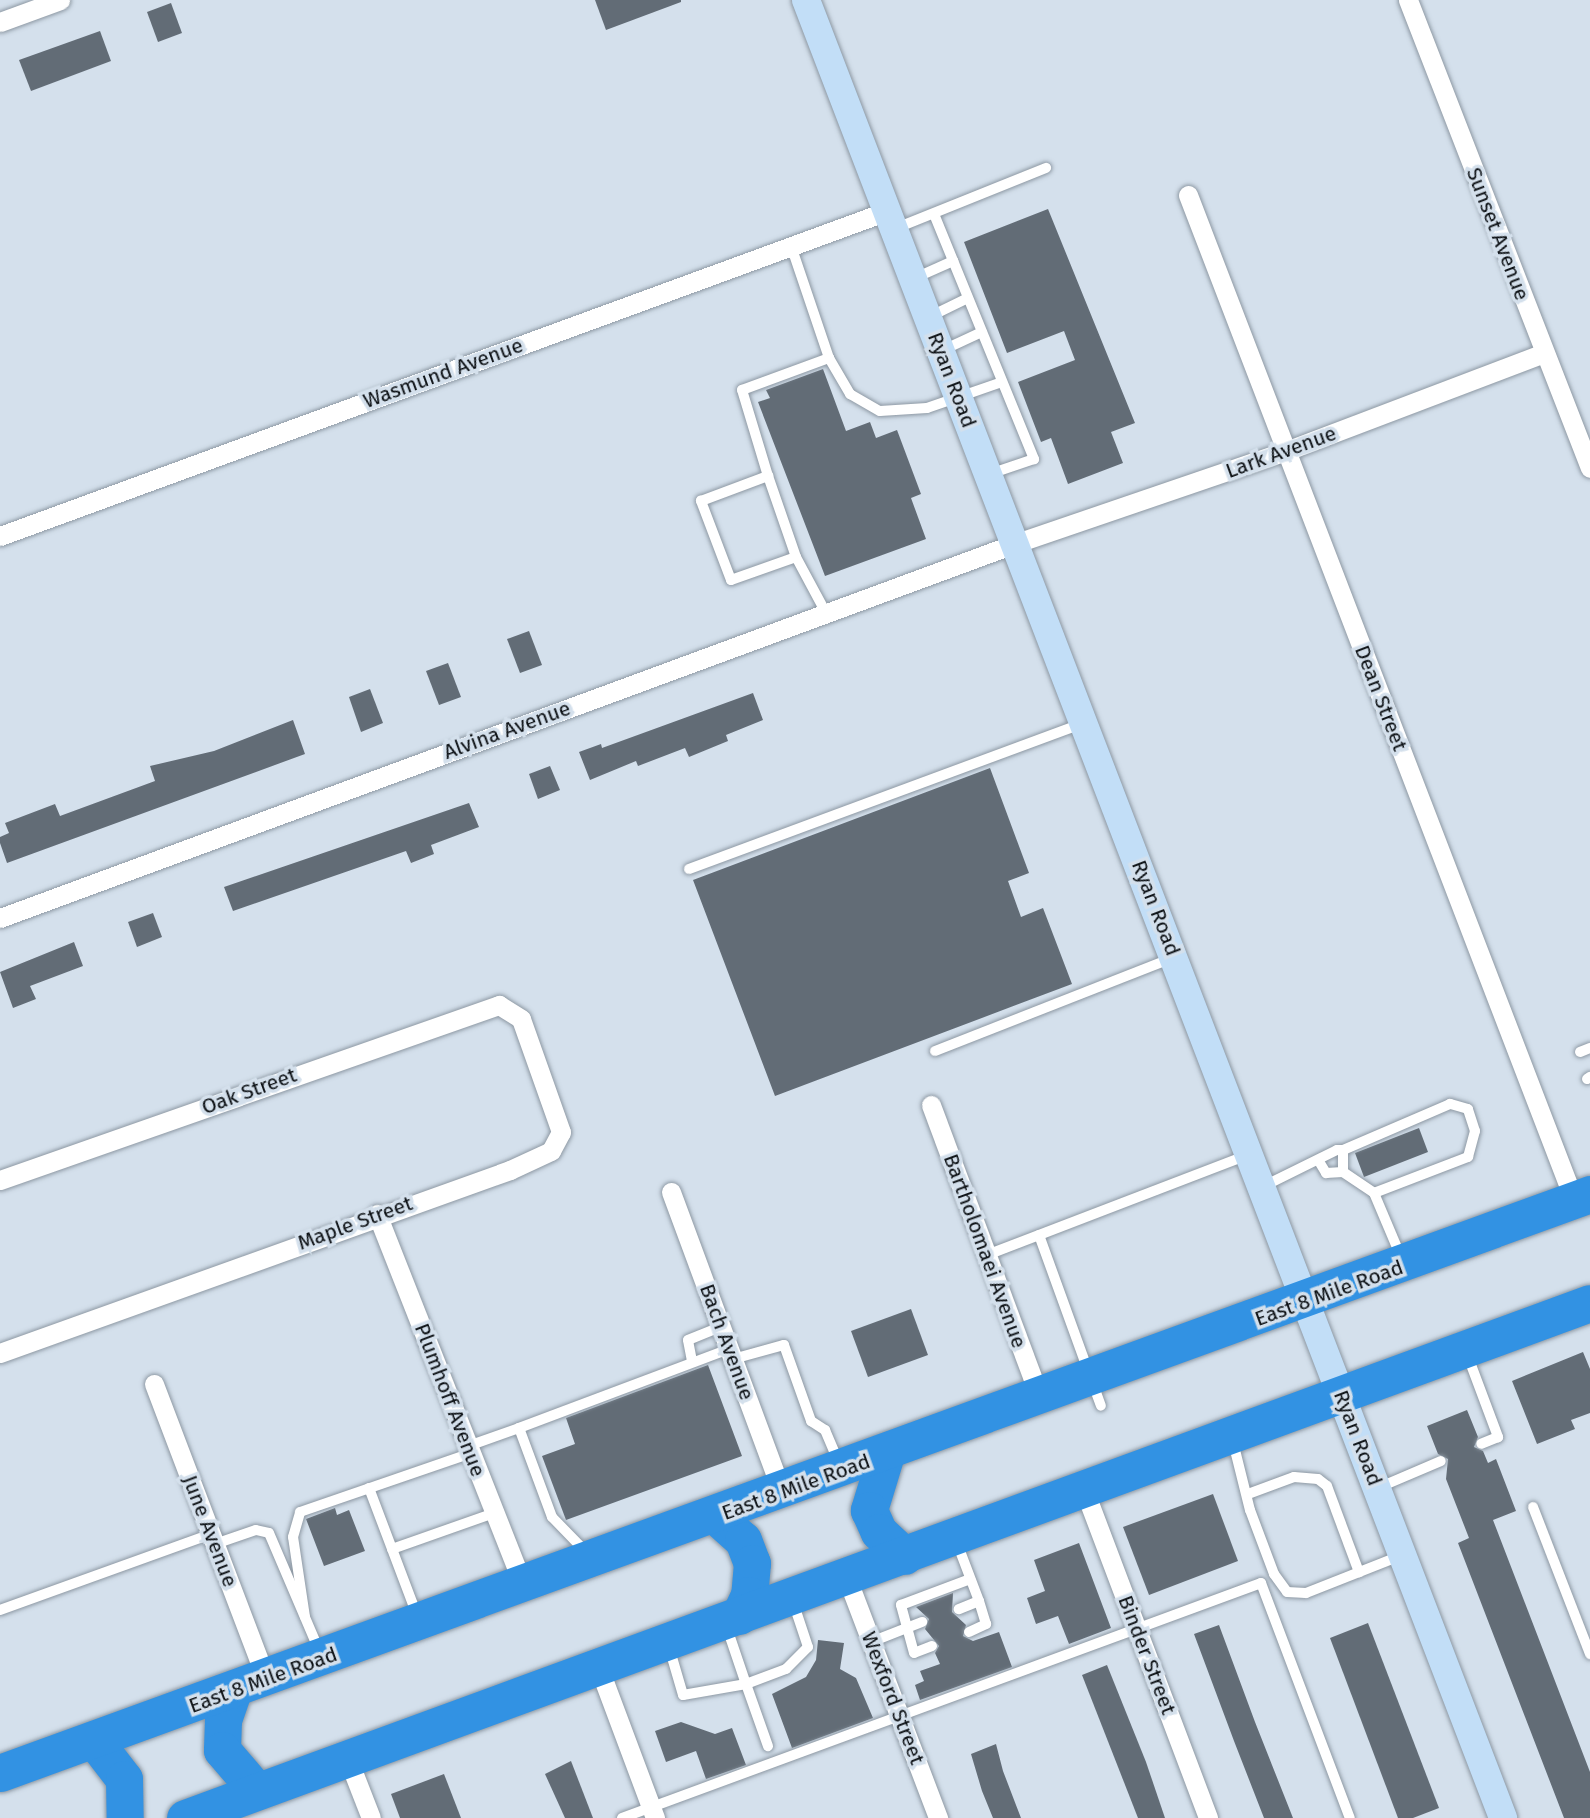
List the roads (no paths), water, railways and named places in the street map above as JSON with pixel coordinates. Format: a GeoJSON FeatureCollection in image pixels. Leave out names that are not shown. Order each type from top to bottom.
{"type":"FeatureCollection","features":[{"type":"Feature","properties":{"kind":"highway","name":"East 8 Mile Road"},"geometry":{"type":"LineString","coordinates":[[0,1773],[1040,1398],[1096,1393],[1306,1301],[1582,1197]]}},
{"type":"Feature","properties":{"kind":"highway"},"geometry":{"type":"LineString","coordinates":[[185,1818],[1342,1398],[1590,1303]]}},
{"type":"Feature","properties":{"kind":"highway"},"geometry":{"type":"LineString","coordinates":[[886,1454],[869,1510],[878,1532],[905,1556]]}},
{"type":"Feature","properties":{"kind":"highway"},"geometry":{"type":"LineString","coordinates":[[716,1516],[743,1540],[752,1563],[749,1595],[732,1619]]}},
{"type":"Feature","properties":{"kind":"highway"},"geometry":{"type":"LineString","coordinates":[[250,1685],[223,1720],[222,1750],[257,1791]]}},
{"type":"Feature","properties":{"kind":"highway"},"geometry":{"type":"LineString","coordinates":[[94,1740],[124,1779],[125,1818]]}},
{"type":"Feature","properties":{"kind":"main road","name":"Ryan Road"},"geometry":{"type":"LineString","coordinates":[[806,0],[1264,1186],[1503,1818]]}},
{"type":"Feature","properties":{"kind":"street"},"geometry":{"type":"LineString","coordinates":[[0,22],[60,0]]}},
{"type":"Feature","properties":{"kind":"street","name":"Sunset Avenue"},"geometry":{"type":"LineString","coordinates":[[1408,0],[1590,468]]}},
{"type":"Feature","properties":{"kind":"street","name":"Dean Street"},"geometry":{"type":"LineString","coordinates":[[1188,195],[1286,452],[1582,1197]]}},
{"type":"Feature","properties":{"kind":"street","name":"Wasmund Avenue"},"geometry":{"type":"LineString","coordinates":[[0,536],[791,246],[890,220]]}},
{"type":"Feature","properties":{"kind":"street","name":"Lark Avenue"},"geometry":{"type":"LineString","coordinates":[[1014,544],[1286,452],[1544,352]]}},
{"type":"Feature","properties":{"kind":"street","name":"Alvina Avenue"},"geometry":{"type":"LineString","coordinates":[[0,918],[1014,544]]}},
{"type":"Feature","properties":{"kind":"street","name":"Oak Street"},"geometry":{"type":"LineString","coordinates":[[0,1180],[499,1004]]}},
{"type":"Feature","properties":{"kind":"street","name":"Maple Street"},"geometry":{"type":"LineString","coordinates":[[0,1353],[377,1214],[510,1170],[558,1143],[561,1132],[521,1019],[499,1004]]}},
{"type":"Feature","properties":{"kind":"street","name":"Bartholomaei Avenue"},"geometry":{"type":"LineString","coordinates":[[930,1105],[1040,1398]]}},
{"type":"Feature","properties":{"kind":"street","name":"Bach Avenue"},"geometry":{"type":"LineString","coordinates":[[671,1192],[782,1492]]}},
{"type":"Feature","properties":{"kind":"street","name":"Plumhoff Avenue"},"geometry":{"type":"LineString","coordinates":[[377,1214],[523,1586]]}},
{"type":"Feature","properties":{"kind":"street","name":"June Avenue"},"geometry":{"type":"LineString","coordinates":[[154,1384],[213,1539],[250,1685]]}},
{"type":"Feature","properties":{"kind":"street","name":"Binder Street"},"geometry":{"type":"LineString","coordinates":[[1085,1492],[1208,1818]]}},
{"type":"Feature","properties":{"kind":"street","name":"Wexford Street"},"geometry":{"type":"LineString","coordinates":[[847,1578],[938,1818]]}},
{"type":"Feature","properties":{"kind":"street"},"geometry":{"type":"LineString","coordinates":[[599,1668],[654,1813]]}},
{"type":"Feature","properties":{"kind":"street"},"geometry":{"type":"LineString","coordinates":[[348,1759],[371,1818]]}},
{"type":"Feature","properties":{"kind":"lane"},"geometry":{"type":"LineString","coordinates":[[890,220],[934,214],[1046,169]]}},
{"type":"Feature","properties":{"kind":"lane"},"geometry":{"type":"LineString","coordinates":[[934,214],[1034,459],[988,475]]}},
{"type":"Feature","properties":{"kind":"lane"},"geometry":{"type":"LineString","coordinates":[[791,246],[829,358],[863,406],[898,412],[959,399],[1002,382]]}},
{"type":"Feature","properties":{"kind":"lane"},"geometry":{"type":"LineString","coordinates":[[913,279],[953,261]]}},
{"type":"Feature","properties":{"kind":"lane"},"geometry":{"type":"LineString","coordinates":[[928,318],[968,298]]}},
{"type":"Feature","properties":{"kind":"lane"},"geometry":{"type":"LineString","coordinates":[[941,352],[982,332]]}},
{"type":"Feature","properties":{"kind":"lane"},"geometry":{"type":"LineString","coordinates":[[826,613],[796,558],[742,390],[829,358]]}},
{"type":"Feature","properties":{"kind":"lane"},"geometry":{"type":"LineString","coordinates":[[768,477],[701,502],[731,580],[796,558]]}},
{"type":"Feature","properties":{"kind":"lane"},"geometry":{"type":"LineString","coordinates":[[689,869],[1084,723]]}},
{"type":"Feature","properties":{"kind":"lane"},"geometry":{"type":"LineString","coordinates":[[934,1051],[1175,957]]}},
{"type":"Feature","properties":{"kind":"lane"},"geometry":{"type":"LineString","coordinates":[[1264,1186],[1320,1163],[1324,1154],[1343,1150],[1450,1104],[1468,1110],[1475,1131],[1468,1157],[1374,1194]]}},
{"type":"Feature","properties":{"kind":"lane"},"geometry":{"type":"LineString","coordinates":[[1343,1150],[1343,1172]]}},
{"type":"Feature","properties":{"kind":"lane"},"geometry":{"type":"LineString","coordinates":[[987,1255],[1251,1154]]}},
{"type":"Feature","properties":{"kind":"lane"},"geometry":{"type":"LineString","coordinates":[[1320,1163],[1326,1173],[1343,1172],[1374,1194],[1405,1265]]}},
{"type":"Feature","properties":{"kind":"lane"},"geometry":{"type":"LineString","coordinates":[[1039,1235],[1096,1393]]}},
{"type":"Feature","properties":{"kind":"lane"},"geometry":{"type":"LineString","coordinates":[[692,1361],[688,1340],[721,1327]]}},
{"type":"Feature","properties":{"kind":"lane"},"geometry":{"type":"LineString","coordinates":[[305,1617],[293,1537],[296,1520],[308,1507],[369,1488],[469,1450],[692,1361],[784,1345],[811,1421],[825,1430],[842,1470]]}},
{"type":"Feature","properties":{"kind":"lane"},"geometry":{"type":"LineString","coordinates":[[1465,1350],[1498,1437],[1480,1444]]}},
{"type":"Feature","properties":{"kind":"lane"},"geometry":{"type":"LineString","coordinates":[[519,1428],[552,1517],[594,1560]]}},
{"type":"Feature","properties":{"kind":"lane"},"geometry":{"type":"LineString","coordinates":[[1232,1438],[1274,1574],[1281,1587],[1297,1595],[1402,1555]]}},
{"type":"Feature","properties":{"kind":"lane"},"geometry":{"type":"LineString","coordinates":[[1377,1488],[1441,1461]]}},
{"type":"Feature","properties":{"kind":"lane"},"geometry":{"type":"LineString","coordinates":[[1248,1494],[1294,1477],[1318,1479],[1327,1486],[1359,1572]]}},
{"type":"Feature","properties":{"kind":"lane"},"geometry":{"type":"LineString","coordinates":[[369,1488],[420,1623]]}},
{"type":"Feature","properties":{"kind":"lane"},"geometry":{"type":"LineString","coordinates":[[1533,1507],[1590,1654]]}},
{"type":"Feature","properties":{"kind":"lane"},"geometry":{"type":"LineString","coordinates":[[393,1549],[494,1513]]}},
{"type":"Feature","properties":{"kind":"lane"},"geometry":{"type":"LineString","coordinates":[[0,1609],[213,1539],[256,1530],[269,1533],[322,1658]]}},
{"type":"Feature","properties":{"kind":"lane"},"geometry":{"type":"LineString","coordinates":[[956,1539],[986,1624],[969,1632]]}},
{"type":"Feature","properties":{"kind":"lane"},"geometry":{"type":"LineString","coordinates":[[932,1646],[914,1653],[905,1629],[901,1605],[970,1579]]}},
{"type":"Feature","properties":{"kind":"lane"},"geometry":{"type":"LineString","coordinates":[[622,1818],[654,1813],[900,1717],[1261,1583],[1350,1818]]}},
{"type":"Feature","properties":{"kind":"lane"},"geometry":{"type":"LineString","coordinates":[[667,1643],[683,1695],[746,1684],[786,1669],[808,1647],[791,1598]]}},
{"type":"Feature","properties":{"kind":"lane"},"geometry":{"type":"LineString","coordinates":[[959,1609],[979,1601]]}},
{"type":"Feature","properties":{"kind":"lane"},"geometry":{"type":"LineString","coordinates":[[732,1619],[746,1684],[768,1746]]}},
{"type":"Feature","properties":{"kind":"lane"},"geometry":{"type":"LineString","coordinates":[[872,1642],[922,1622]]}}]}
